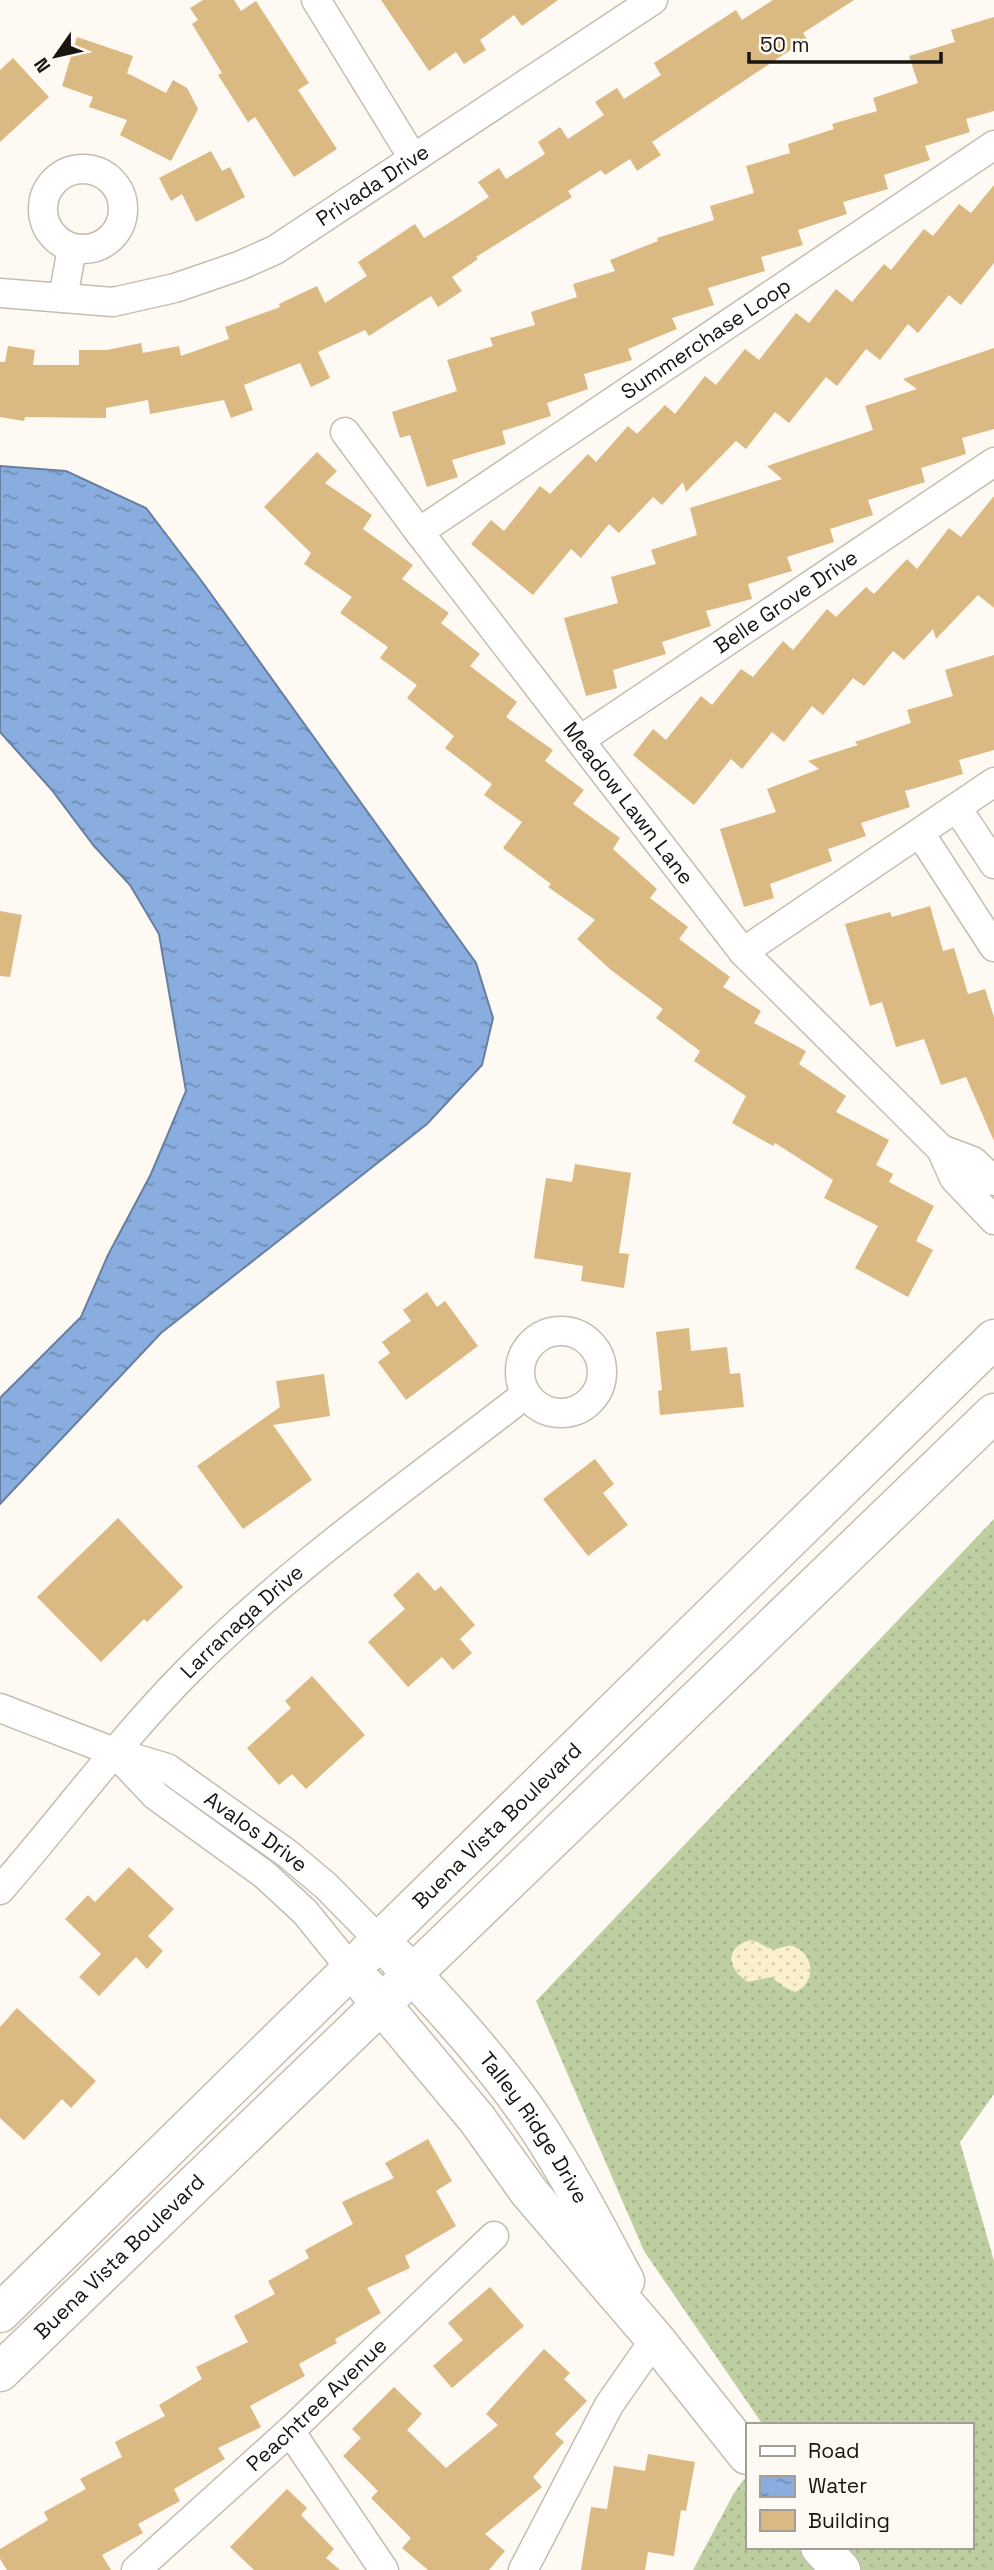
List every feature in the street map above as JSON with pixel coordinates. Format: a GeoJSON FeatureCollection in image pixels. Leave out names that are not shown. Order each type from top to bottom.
{"type":"FeatureCollection","features":[{"type":"Feature","properties":{"kind":"main road","name":"Buena Vista Boulevard"},"geometry":{"type":"LineString","coordinates":[[0,2313],[994,1339]]}},
{"type":"Feature","properties":{"kind":"main road","name":"Buena Vista Boulevard"},"geometry":{"type":"LineString","coordinates":[[0,2372],[994,1413]]}},
{"type":"Feature","properties":{"kind":"main road","name":"Talley Ridge Drive"},"geometry":{"type":"LineString","coordinates":[[380,1941],[471,2041],[537,2126],[594,2222],[655,2339]]}},
{"type":"Feature","properties":{"kind":"main road","name":"Talley Ridge Drive"},"geometry":{"type":"LineString","coordinates":[[351,1969],[384,2004],[477,2119],[529,2192],[655,2339],[746,2454]]}},
{"type":"Feature","properties":{"kind":"main road"},"geometry":{"type":"LineString","coordinates":[[822,2549],[841,2570]]}},
{"type":"Feature","properties":{"kind":"street"},"geometry":{"type":"LineString","coordinates":[[316,0],[413,158]]}},
{"type":"Feature","properties":{"kind":"street","name":"Privada Drive"},"geometry":{"type":"LineString","coordinates":[[0,293],[113,302],[175,288],[239,266],[275,250],[653,0]]}},
{"type":"Feature","properties":{"kind":"street","name":"Summerchase Loop"},"geometry":{"type":"LineString","coordinates":[[419,532],[994,145]]}},
{"type":"Feature","properties":{"kind":"street"},"geometry":{"type":"LineString","coordinates":[[63,298],[72,248]]}},
{"type":"Feature","properties":{"kind":"street","name":"Meadow Lawn Lane"},"geometry":{"type":"LineString","coordinates":[[345,432],[743,952],[942,1149],[954,1178],[994,1220]]}},
{"type":"Feature","properties":{"kind":"street","name":"Belle Grove Drive"},"geometry":{"type":"LineString","coordinates":[[580,740],[994,462]]}},
{"type":"Feature","properties":{"kind":"street"},"geometry":{"type":"LineString","coordinates":[[743,952],[994,782]]}},
{"type":"Feature","properties":{"kind":"street"},"geometry":{"type":"LineString","coordinates":[[957,807],[994,864]]}},
{"type":"Feature","properties":{"kind":"street"},"geometry":{"type":"LineString","coordinates":[[920,832],[994,947]]}},
{"type":"Feature","properties":{"kind":"street","name":"Meadow Lawn Lane"},"geometry":{"type":"LineString","coordinates":[[942,1149],[973,1161],[994,1181]]}},
{"type":"Feature","properties":{"kind":"street","name":"Larranaga Drive"},"geometry":{"type":"LineString","coordinates":[[0,1890],[114,1752],[186,1673],[277,1588],[526,1394]]}},
{"type":"Feature","properties":{"kind":"street","name":"Avalos Drive"},"geometry":{"type":"LineString","coordinates":[[0,1709],[114,1752],[167,1768],[288,1854],[326,1886],[380,1941]]}},
{"type":"Feature","properties":{"kind":"street","name":"Avalos Drive"},"geometry":{"type":"LineString","coordinates":[[114,1752],[156,1796],[275,1884],[305,1912],[351,1969]]}},
{"type":"Feature","properties":{"kind":"street","name":"Peachtree Avenue"},"geometry":{"type":"LineString","coordinates":[[136,2570],[290,2431],[494,2236]]}},
{"type":"Feature","properties":{"kind":"street"},"geometry":{"type":"LineString","coordinates":[[523,2570],[610,2405],[655,2339]]}},
{"type":"Feature","properties":{"kind":"street"},"geometry":{"type":"LineString","coordinates":[[290,2431],[384,2570]]}},
{"type":"Feature","properties":{"kind":"green space"},"geometry":{"type":"Polygon","coordinates":[[[994,1519],[994,2094],[960,2142],[994,2261],[994,2570],[693,2570],[734,2493],[746,2476],[746,2549],[973,2549],[973,2423],[762,2423],[644,2251],[536,2001],[994,1519]]]}},
{"type":"Feature","properties":{"kind":"sand"},"geometry":{"type":"Polygon","coordinates":[[[750,1940],[772,1949],[791,1946],[803,1952],[810,1964],[806,1984],[795,1992],[771,1977],[748,1982],[741,1977],[733,1965],[732,1953],[750,1940]]]}},
{"type":"Feature","properties":{"kind":"water"},"geometry":{"type":"Polygon","coordinates":[[[0,466],[66,471],[146,508],[203,583],[476,963],[493,1018],[482,1065],[427,1124],[161,1333],[0,1504],[0,1398],[81,1317],[108,1255],[151,1174],[186,1091],[159,934],[130,885],[94,846],[51,789],[0,732],[0,466]]]}},
{"type":"Feature","properties":{"kind":"building"},"geometry":{"type":"Polygon","coordinates":[[[203,0],[234,0],[241,11],[256,1],[309,83],[298,90],[337,149],[294,177],[255,117],[248,122],[218,75],[222,73],[192,24],[198,20],[190,8],[203,0]]]}},
{"type":"Feature","properties":{"kind":"building"},"geometry":{"type":"Polygon","coordinates":[[[381,0],[558,0],[522,26],[514,15],[480,40],[486,50],[464,64],[456,52],[429,71],[381,0]]]}},
{"type":"Feature","properties":{"kind":"building"},"geometry":{"type":"Polygon","coordinates":[[[773,0],[854,0],[803,33],[807,39],[652,142],[661,155],[637,171],[630,159],[605,175],[601,170],[568,191],[572,197],[476,257],[478,259],[452,277],[462,291],[438,307],[431,296],[369,336],[365,330],[318,352],[330,378],[311,387],[300,363],[244,385],[253,410],[231,418],[224,400],[150,414],[148,400],[106,408],[106,418],[25,417],[24,421],[0,417],[0,362],[5,362],[8,346],[35,350],[33,365],[79,365],[79,350],[107,350],[141,343],[143,353],[179,346],[181,356],[229,339],[225,327],[280,307],[279,304],[317,286],[325,303],[367,276],[358,262],[415,224],[424,238],[452,221],[489,197],[478,182],[499,168],[506,179],[545,154],[538,142],[560,127],[568,139],[604,115],[595,102],[617,88],[624,99],[661,75],[654,63],[736,10],[742,20],[773,0]]]}},
{"type":"Feature","properties":{"kind":"building"},"geometry":{"type":"Polygon","coordinates":[[[994,17],[994,111],[966,119],[970,132],[925,146],[930,160],[884,175],[888,189],[843,202],[847,214],[798,230],[803,245],[761,257],[765,271],[708,288],[714,305],[672,318],[677,329],[628,349],[632,360],[584,374],[588,389],[547,403],[551,416],[502,431],[506,444],[452,460],[458,477],[427,487],[410,435],[400,438],[392,412],[457,391],[447,360],[493,346],[490,338],[535,325],[531,312],[577,297],[573,284],[615,271],[610,260],[658,241],[657,238],[714,220],[710,206],[754,193],[746,166],[790,153],[788,144],[834,129],[832,124],[877,111],[873,98],[918,83],[909,56],[955,42],[951,30],[994,17]]]}},
{"type":"Feature","properties":{"kind":"building"},"geometry":{"type":"Polygon","coordinates":[[[77,37],[133,56],[127,73],[166,93],[173,80],[187,88],[198,109],[171,161],[120,135],[127,120],[89,107],[93,97],[62,86],[77,37]]]}},
{"type":"Feature","properties":{"kind":"building"},"geometry":{"type":"Polygon","coordinates":[[[13,58],[49,97],[0,142],[0,70],[13,58]]]}},
{"type":"Feature","properties":{"kind":"building"},"geometry":{"type":"Polygon","coordinates":[[[211,151],[222,171],[230,167],[245,197],[196,222],[182,194],[171,201],[159,178],[211,151]]]}},
{"type":"Feature","properties":{"kind":"building"},"geometry":{"type":"Polygon","coordinates":[[[994,185],[994,263],[961,305],[949,295],[918,333],[908,324],[880,360],[866,349],[837,386],[826,377],[789,423],[775,412],[746,449],[736,441],[686,492],[683,482],[662,505],[653,497],[619,533],[609,524],[581,558],[571,549],[533,595],[471,544],[491,520],[504,531],[540,486],[550,494],[588,454],[596,462],[628,426],[637,434],[665,405],[675,414],[705,376],[716,385],[745,349],[759,360],[796,313],[809,323],[836,289],[852,302],[884,264],[891,270],[924,229],[933,236],[959,204],[971,213],[994,185]]]}},
{"type":"Feature","properties":{"kind":"building"},"geometry":{"type":"Polygon","coordinates":[[[994,348],[994,429],[962,438],[966,454],[921,468],[925,482],[868,500],[873,515],[830,529],[834,542],[787,557],[792,571],[748,584],[752,599],[706,611],[711,626],[662,642],[666,654],[613,670],[617,688],[586,696],[564,618],[618,603],[611,577],[656,564],[651,550],[697,535],[690,508],[782,479],[767,466],[873,430],[865,406],[917,389],[903,379],[994,348]]]}},
{"type":"Feature","properties":{"kind":"building"},"geometry":{"type":"Polygon","coordinates":[[[317,452],[337,471],[325,483],[372,515],[363,529],[413,565],[402,579],[449,613],[441,623],[480,654],[470,666],[517,702],[506,717],[553,750],[545,761],[584,790],[573,804],[620,838],[613,849],[657,889],[650,898],[688,927],[679,939],[730,977],[723,987],[761,1011],[754,1023],[806,1051],[799,1064],[846,1096],[836,1112],[889,1140],[876,1165],[893,1174],[889,1182],[934,1206],[916,1241],[933,1250],[908,1297],[855,1268],[878,1226],[824,1198],[833,1180],[775,1143],[773,1146],[732,1123],[746,1096],[694,1061],[700,1051],[656,1018],[663,1009],[611,970],[577,939],[595,920],[548,887],[551,884],[503,848],[522,822],[484,795],[492,784],[445,748],[454,736],[407,698],[417,685],[380,658],[388,647],[340,613],[352,597],[304,564],[311,553],[264,507],[317,452]]]}},
{"type":"Feature","properties":{"kind":"building"},"geometry":{"type":"Polygon","coordinates":[[[994,496],[994,608],[978,595],[936,639],[933,629],[904,660],[893,651],[864,686],[853,678],[823,715],[812,706],[784,742],[772,732],[742,769],[731,759],[694,805],[633,755],[653,729],[666,740],[701,696],[712,705],[741,669],[753,677],[783,641],[793,650],[827,609],[836,617],[866,587],[874,594],[907,559],[917,569],[949,528],[961,537],[994,496]]]}},
{"type":"Feature","properties":{"kind":"building"},"geometry":{"type":"Polygon","coordinates":[[[994,655],[994,750],[959,760],[963,774],[905,791],[910,807],[861,823],[866,836],[828,849],[832,861],[770,884],[774,898],[744,907],[720,829],[776,812],[767,789],[819,769],[808,761],[858,745],[855,742],[911,723],[907,710],[953,696],[945,670],[994,655]]]}},
{"type":"Feature","properties":{"kind":"building"},"geometry":{"type":"Polygon","coordinates":[[[930,906],[943,951],[954,948],[968,994],[985,989],[994,1017],[994,1141],[966,1077],[941,1085],[924,1039],[896,1047],[882,1002],[870,1006],[845,924],[890,912],[892,917],[930,906]]]}},
{"type":"Feature","properties":{"kind":"building"},"geometry":{"type":"Polygon","coordinates":[[[0,911],[22,915],[10,977],[0,976],[0,911]]]}},
{"type":"Feature","properties":{"kind":"building"},"geometry":{"type":"Polygon","coordinates":[[[575,1164],[631,1173],[619,1253],[629,1254],[624,1288],[581,1281],[583,1266],[534,1258],[546,1178],[572,1182],[575,1164]]]}},
{"type":"Feature","properties":{"kind":"building"},"geometry":{"type":"Polygon","coordinates":[[[427,1292],[437,1307],[445,1301],[478,1346],[406,1400],[378,1362],[390,1353],[382,1342],[411,1321],[403,1310],[427,1292]]]}},
{"type":"Feature","properties":{"kind":"building"},"geometry":{"type":"Polygon","coordinates":[[[689,1328],[691,1351],[727,1347],[730,1374],[740,1373],[744,1407],[660,1415],[658,1391],[662,1390],[656,1332],[689,1328]]]}},
{"type":"Feature","properties":{"kind":"building"},"geometry":{"type":"Polygon","coordinates":[[[324,1374],[330,1416],[273,1425],[312,1480],[243,1529],[197,1466],[280,1407],[276,1381],[324,1374]]]}},
{"type":"Feature","properties":{"kind":"building"},"geometry":{"type":"Polygon","coordinates":[[[595,1459],[614,1484],[603,1493],[628,1525],[588,1556],[543,1499],[595,1459]]]}},
{"type":"Feature","properties":{"kind":"building"},"geometry":{"type":"Polygon","coordinates":[[[118,1518],[183,1587],[147,1622],[144,1619],[101,1662],[37,1597],[118,1518]]]}},
{"type":"Feature","properties":{"kind":"building"},"geometry":{"type":"Polygon","coordinates":[[[418,1572],[435,1591],[441,1586],[475,1625],[460,1639],[472,1653],[453,1670],[442,1657],[408,1687],[368,1642],[405,1609],[393,1595],[418,1572]]]}},
{"type":"Feature","properties":{"kind":"building"},"geometry":{"type":"Polygon","coordinates":[[[312,1676],[365,1735],[306,1789],[292,1774],[279,1785],[247,1748],[291,1708],[285,1701],[312,1676]]]}},
{"type":"Feature","properties":{"kind":"building"},"geometry":{"type":"Polygon","coordinates":[[[129,1867],[174,1909],[148,1936],[163,1951],[147,1969],[136,1957],[99,1996],[79,1977],[101,1954],[65,1919],[88,1895],[95,1902],[129,1867]]]}},
{"type":"Feature","properties":{"kind":"building"},"geometry":{"type":"Polygon","coordinates":[[[17,2008],[96,2081],[71,2108],[62,2099],[24,2140],[0,2118],[0,2027],[17,2008]]]}},
{"type":"Feature","properties":{"kind":"building"},"geometry":{"type":"Polygon","coordinates":[[[428,2139],[452,2181],[436,2191],[456,2226],[405,2256],[410,2268],[367,2288],[381,2313],[335,2339],[337,2343],[299,2364],[305,2376],[250,2406],[261,2427],[218,2448],[225,2459],[174,2489],[180,2501],[138,2524],[143,2533],[102,2555],[111,2570],[7,2570],[0,2559],[0,2549],[48,2520],[44,2512],[86,2489],[80,2479],[122,2457],[115,2442],[165,2416],[159,2405],[202,2379],[196,2367],[248,2342],[234,2316],[275,2294],[268,2281],[309,2258],[305,2250],[353,2224],[342,2202],[394,2178],[385,2163],[428,2139]]]}},
{"type":"Feature","properties":{"kind":"building"},"geometry":{"type":"Polygon","coordinates":[[[490,2287],[524,2326],[452,2388],[433,2366],[463,2340],[448,2323],[490,2287]]]}},
{"type":"Feature","properties":{"kind":"building"},"geometry":{"type":"Polygon","coordinates":[[[544,2349],[570,2373],[564,2379],[587,2401],[555,2434],[564,2442],[533,2477],[542,2487],[485,2534],[505,2551],[489,2570],[428,2570],[402,2548],[411,2538],[371,2498],[378,2491],[343,2456],[361,2438],[352,2429],[394,2387],[422,2414],[407,2430],[446,2468],[498,2425],[486,2414],[544,2349]]]}},
{"type":"Feature","properties":{"kind":"building"},"geometry":{"type":"Polygon","coordinates":[[[648,2454],[695,2462],[686,2511],[681,2510],[674,2556],[648,2552],[645,2570],[581,2570],[591,2507],[607,2509],[614,2466],[645,2471],[648,2454]]]}},
{"type":"Feature","properties":{"kind":"building"},"geometry":{"type":"Polygon","coordinates":[[[287,2489],[307,2508],[301,2515],[334,2549],[326,2558],[340,2570],[254,2570],[230,2547],[287,2489]]]}}]}
